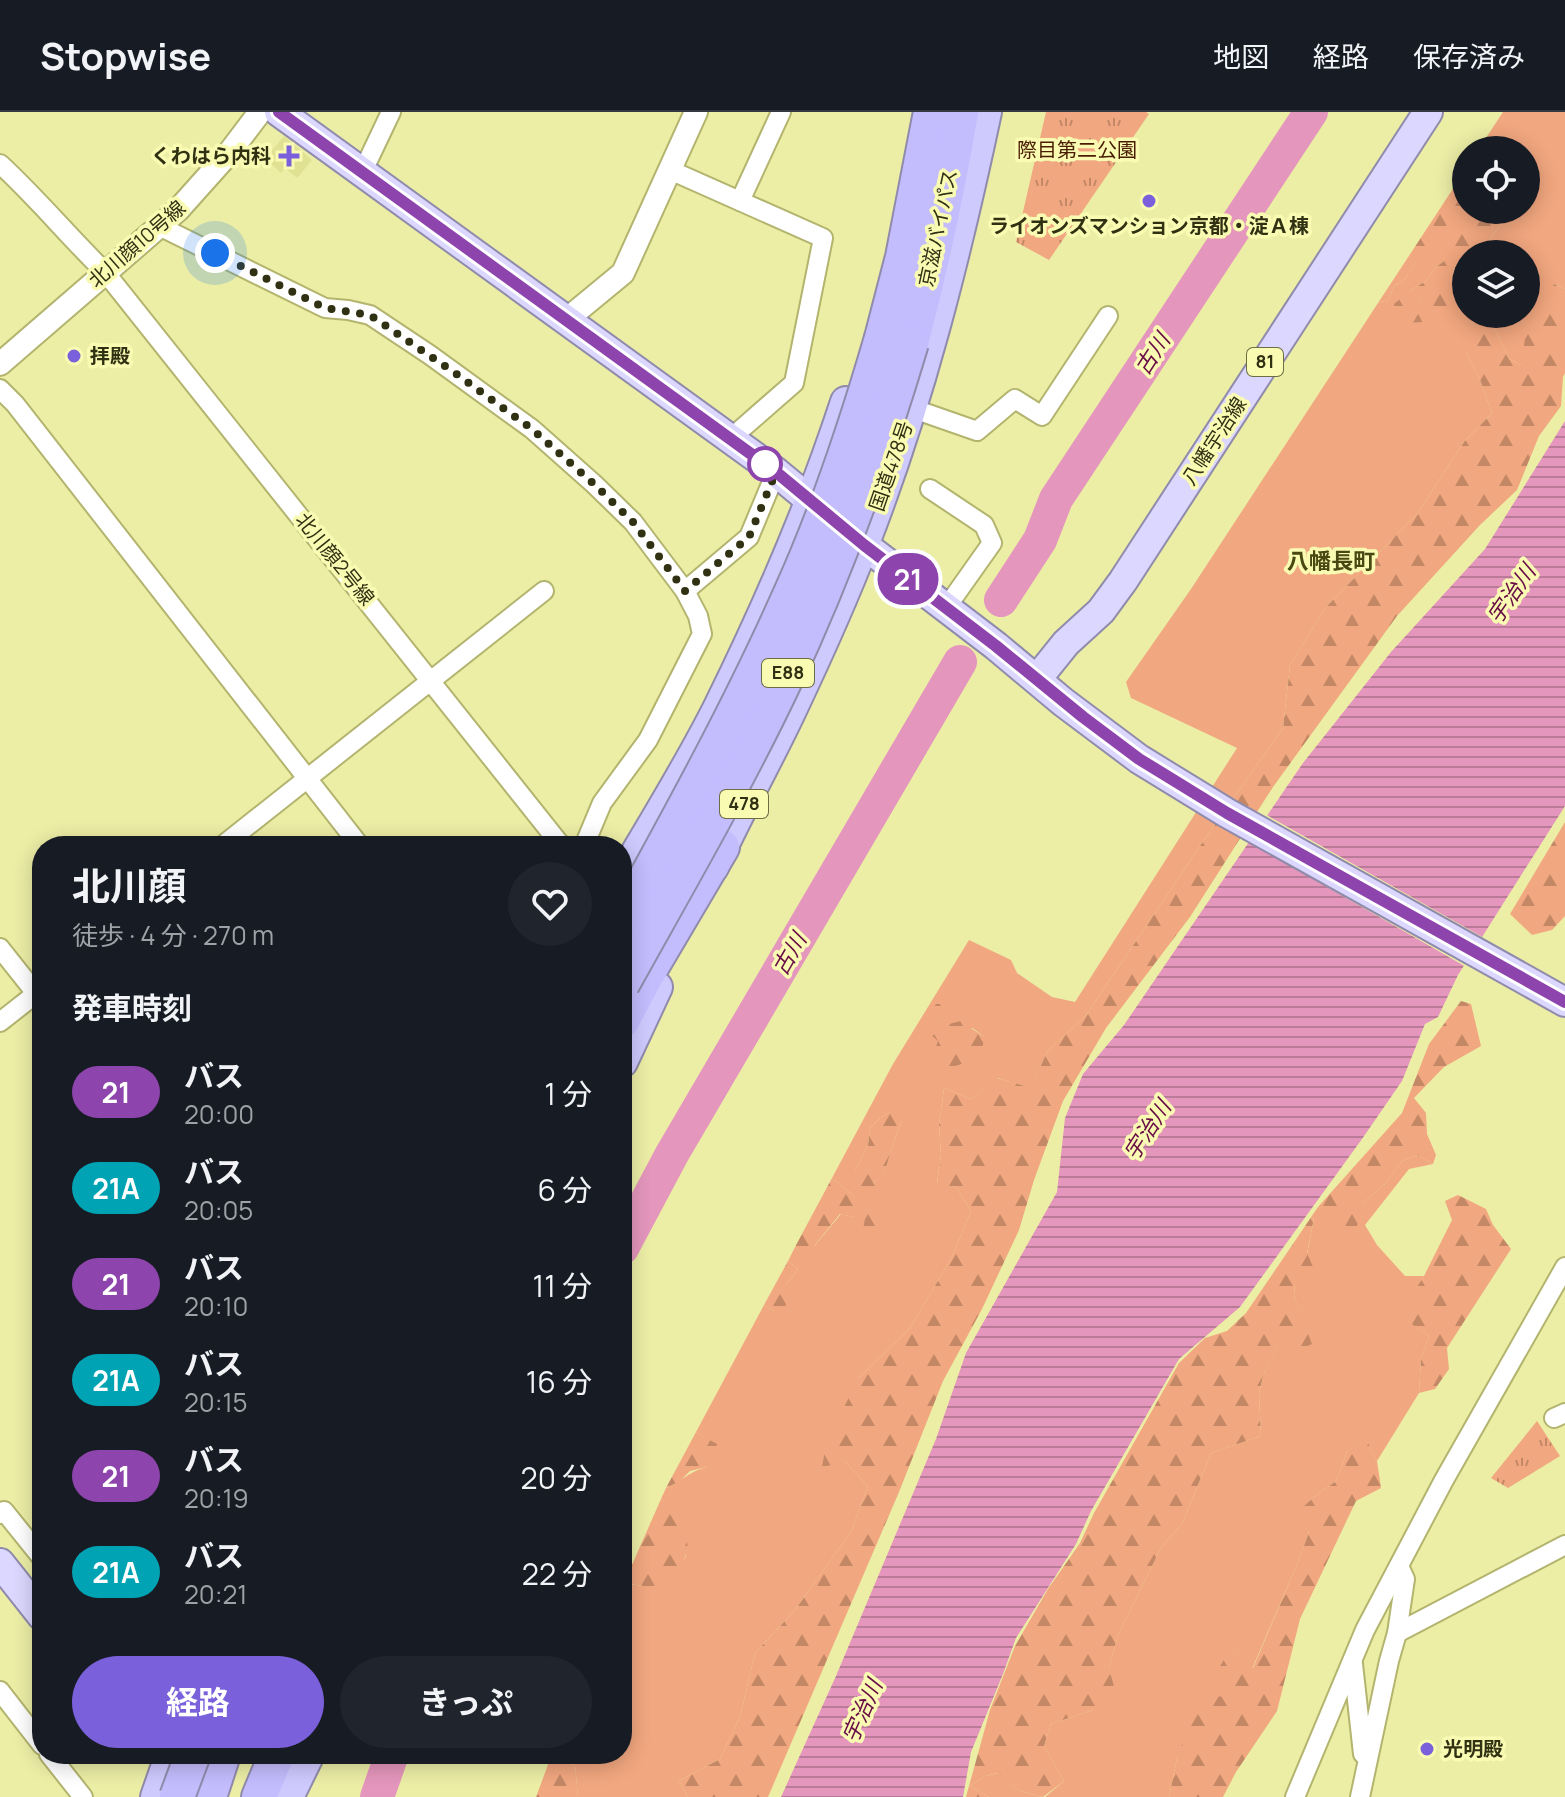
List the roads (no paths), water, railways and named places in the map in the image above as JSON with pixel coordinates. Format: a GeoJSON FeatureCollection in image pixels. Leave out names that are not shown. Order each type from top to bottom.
{"type":"FeatureCollection","features":[{"type":"Feature","properties":{"kind":"highway"},"geometry":{"type":"LineString","coordinates":[[632,860],[718,709],[764,612],[810,500],[871,326],[894,230],[914,112]]}},
{"type":"Feature","properties":{"kind":"highway","name":"京滋バイパス"},"geometry":{"type":"LineString","coordinates":[[896,340],[903,257],[931,112]]}},
{"type":"Feature","properties":{"kind":"highway","name":"京滋バイパス"},"geometry":{"type":"LineString","coordinates":[[896,340],[932,263],[961,112]]}},
{"type":"Feature","properties":{"kind":"highway"},"geometry":{"type":"LineString","coordinates":[[962,215],[978,112]]}},
{"type":"Feature","properties":{"kind":"highway","name":"国道478号"},"geometry":{"type":"LineString","coordinates":[[632,1040],[722,847],[791,710],[864,545],[911,408],[986,112]]}},
{"type":"Feature","properties":{"kind":"highway","name":"E88"},"geometry":{"type":"LineString","coordinates":[[632,904],[710,760],[794,588],[859,415],[896,340]]}},
{"type":"Feature","properties":{"kind":"highway","name":"E88"},"geometry":{"type":"LineString","coordinates":[[633,982],[783,685],[820,601],[858,508],[888,420],[896,340]]}},
{"type":"Feature","properties":{"kind":"highway"},"geometry":{"type":"LineString","coordinates":[[633,982],[722,847]]}},
{"type":"Feature","properties":{"kind":"highway"},"geometry":{"type":"LineString","coordinates":[[209,1797],[220,1764]]}},
{"type":"Feature","properties":{"kind":"highway"},"geometry":{"type":"LineString","coordinates":[[241,1797],[253,1764]]}},
{"type":"Feature","properties":{"kind":"highway"},"geometry":{"type":"LineString","coordinates":[[259,1797],[273,1764]]}},
{"type":"Feature","properties":{"kind":"highway"},"geometry":{"type":"LineString","coordinates":[[288,1797],[304,1764]]}},
{"type":"Feature","properties":{"kind":"main road"},"geometry":{"type":"LineString","coordinates":[[279,112],[731,438],[1139,759],[1183,787],[1565,1002]]}},
{"type":"Feature","properties":{"kind":"main road","name":"八幡宇治線"},"geometry":{"type":"LineString","coordinates":[[1037,679],[1066,643],[1101,611],[1123,581],[1425,114]]}},
{"type":"Feature","properties":{"kind":"main road"},"geometry":{"type":"LineString","coordinates":[[0,1563],[32,1603]]}},
{"type":"Feature","properties":{"kind":"main road"},"geometry":{"type":"LineString","coordinates":[[169,1771],[185,1797]]}},
{"type":"Feature","properties":{"kind":"street","name":"北川顔10号線"},"geometry":{"type":"LineString","coordinates":[[0,364],[199,188],[260,112]]}},
{"type":"Feature","properties":{"kind":"street"},"geometry":{"type":"LineString","coordinates":[[362,173],[391,112]]}},
{"type":"Feature","properties":{"kind":"street"},"geometry":{"type":"LineString","coordinates":[[566,320],[623,273],[696,112]]}},
{"type":"Feature","properties":{"kind":"street"},"geometry":{"type":"LineString","coordinates":[[740,201],[781,112]]}},
{"type":"Feature","properties":{"kind":"street","name":"北川顔2号線"},"geometry":{"type":"LineString","coordinates":[[0,164],[105,272],[554,836]]}},
{"type":"Feature","properties":{"kind":"street"},"geometry":{"type":"LineString","coordinates":[[670,170],[823,238],[794,383],[731,438]]}},
{"type":"Feature","properties":{"kind":"street"},"geometry":{"type":"LineString","coordinates":[[159,226],[325,308],[370,315],[430,355],[532,429],[594,484],[633,522],[685,591],[698,616],[702,634],[648,740],[602,803],[588,836]]}},
{"type":"Feature","properties":{"kind":"street"},"geometry":{"type":"LineString","coordinates":[[911,408],[977,431],[1015,399],[1042,416],[1108,316]]}},
{"type":"Feature","properties":{"kind":"street"},"geometry":{"type":"LineString","coordinates":[[0,389],[15,404],[352,836]]}},
{"type":"Feature","properties":{"kind":"street"},"geometry":{"type":"LineString","coordinates":[[685,591],[749,537],[776,472]]}},
{"type":"Feature","properties":{"kind":"street"},"geometry":{"type":"LineString","coordinates":[[930,489],[984,525],[992,543],[946,608]]}},
{"type":"Feature","properties":{"kind":"street"},"geometry":{"type":"LineString","coordinates":[[235,836],[544,591]]}},
{"type":"Feature","properties":{"kind":"street"},"geometry":{"type":"LineString","coordinates":[[0,948],[32,985]]}},
{"type":"Feature","properties":{"kind":"street"},"geometry":{"type":"LineString","coordinates":[[0,1022],[32,1000]]}},
{"type":"Feature","properties":{"kind":"street"},"geometry":{"type":"LineString","coordinates":[[1295,1797],[1365,1630],[1444,1480],[1565,1267]]}},
{"type":"Feature","properties":{"kind":"street"},"geometry":{"type":"LineString","coordinates":[[0,1514],[4,1511],[32,1546]]}},
{"type":"Feature","properties":{"kind":"street"},"geometry":{"type":"LineString","coordinates":[[1397,1633],[1565,1545]]}},
{"type":"Feature","properties":{"kind":"street"},"geometry":{"type":"LineString","coordinates":[[1359,1796],[1397,1633],[1405,1579],[1399,1566]]}},
{"type":"Feature","properties":{"kind":"street"},"geometry":{"type":"LineString","coordinates":[[1353,1661],[1365,1772]]}},
{"type":"Feature","properties":{"kind":"street"},"geometry":{"type":"LineString","coordinates":[[0,1691],[32,1732]]}},
{"type":"Feature","properties":{"kind":"street"},"geometry":{"type":"LineString","coordinates":[[57,1764],[83,1797]]}},
{"type":"Feature","properties":{"kind":"water","name":"宇治川"},"geometry":{"type":"Polygon","coordinates":[[[1565,421],[1565,806],[1458,975],[1438,1017],[1425,1024],[1402,1081],[1362,1139],[1240,1307],[1179,1359],[1091,1511],[1076,1544],[1016,1638],[971,1752],[963,1797],[781,1797],[936,1439],[966,1353],[1057,1192],[1065,1118],[1083,1074],[1124,1025],[1303,763],[1391,652],[1485,549],[1565,421]]]}},
{"type":"Feature","properties":{"kind":"waterway","name":"古川"},"geometry":{"type":"LineString","coordinates":[[1001,600],[1040,540],[1056,499],[1311,112]]}},
{"type":"Feature","properties":{"kind":"waterway","name":"古川"},"geometry":{"type":"LineString","coordinates":[[632,1229],[672,1154],[960,662]]}},
{"type":"Feature","properties":{"kind":"waterway","name":"古川"},"geometry":{"type":"LineString","coordinates":[[377,1797],[389,1764]]}},
{"type":"Feature","properties":{"kind":"place","name":"くわはら内科"},"geometry":{"type":"Point","coordinates":[289,156]}},
{"type":"Feature","properties":{"kind":"place","name":"ライオンズマンション京都・淀Ａ棟"},"geometry":{"type":"Point","coordinates":[1149,201]}},
{"type":"Feature","properties":{"kind":"place","name":"拝殿"},"geometry":{"type":"Point","coordinates":[74,356]}},
{"type":"Feature","properties":{"kind":"place","name":"光明殿"},"geometry":{"type":"Point","coordinates":[1427,1749]}},
{"type":"Feature","properties":{"kind":"district","name":"八幡長町"},"geometry":{"type":"Point","coordinates":[1331,561]}},
{"type":"Feature","properties":{"kind":"park label","name":"際目第二公園"},"geometry":{"type":"Point","coordinates":[1077,150]}}]}
